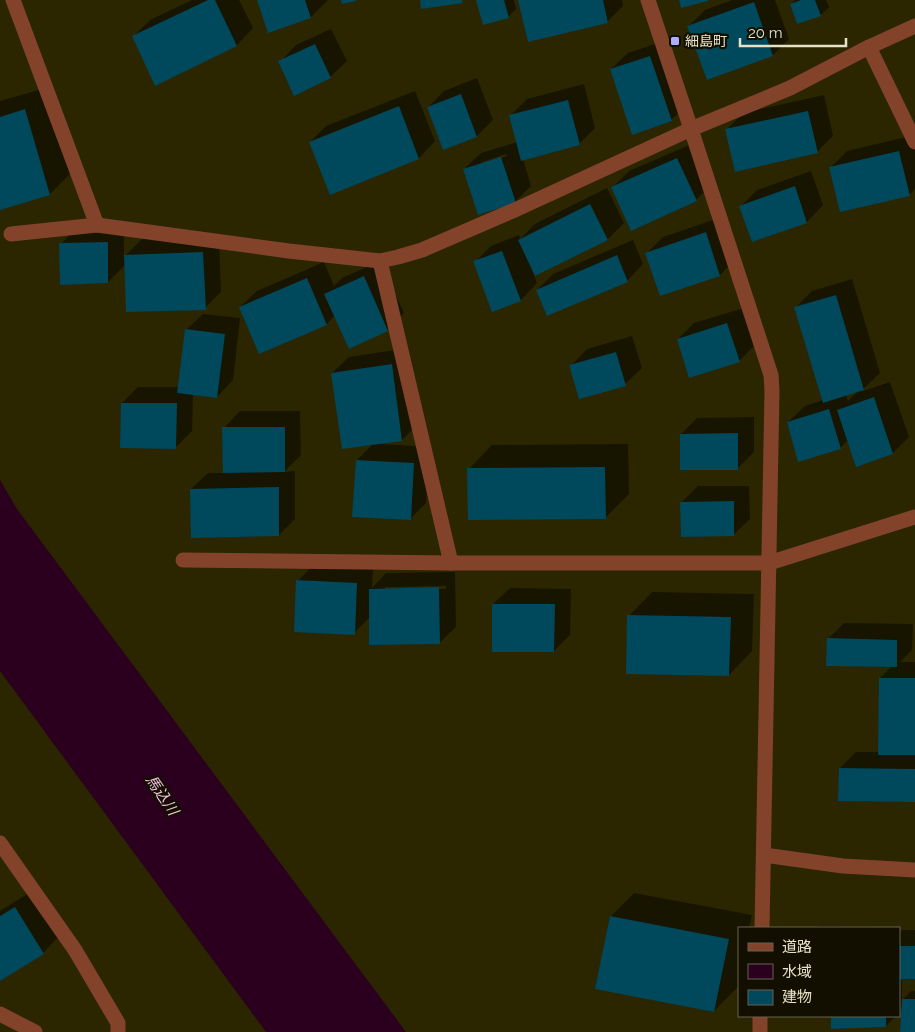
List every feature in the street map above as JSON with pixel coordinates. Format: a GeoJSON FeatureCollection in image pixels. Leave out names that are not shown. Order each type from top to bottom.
{"type":"FeatureCollection","features":[{"type":"Feature","properties":{"kind":"street"},"geometry":{"type":"LineString","coordinates":[[13,0],[97,225]]}},
{"type":"Feature","properties":{"kind":"street"},"geometry":{"type":"LineString","coordinates":[[648,0],[692,129],[771,375],[762,927]]}},
{"type":"Feature","properties":{"kind":"street"},"geometry":{"type":"LineString","coordinates":[[10,234],[97,225],[380,261],[422,250],[517,209],[692,129],[790,88],[869,47],[915,26]]}},
{"type":"Feature","properties":{"kind":"street"},"geometry":{"type":"LineString","coordinates":[[869,47],[915,142]]}},
{"type":"Feature","properties":{"kind":"street"},"geometry":{"type":"LineString","coordinates":[[380,261],[451,563]]}},
{"type":"Feature","properties":{"kind":"street"},"geometry":{"type":"LineString","coordinates":[[183,560],[451,563],[768,563],[915,517]]}},
{"type":"Feature","properties":{"kind":"street"},"geometry":{"type":"LineString","coordinates":[[0,843],[75,950],[118,1023],[118,1032]]}},
{"type":"Feature","properties":{"kind":"street"},"geometry":{"type":"LineString","coordinates":[[764,855],[843,866],[915,870]]}},
{"type":"Feature","properties":{"kind":"street"},"geometry":{"type":"LineString","coordinates":[[0,1014],[35,1032]]}},
{"type":"Feature","properties":{"kind":"street"},"geometry":{"type":"LineString","coordinates":[[760,1017],[760,1032]]}},
{"type":"Feature","properties":{"kind":"water","name":"馬込川"},"geometry":{"type":"Polygon","coordinates":[[[0,480],[17,509],[406,1032],[266,1032],[0,671],[0,480]]]}},
{"type":"Feature","properties":{"kind":"building"},"geometry":{"type":"Polygon","coordinates":[[[208,0],[215,0],[237,46],[155,86],[132,36],[208,0]]]}},
{"type":"Feature","properties":{"kind":"building"},"geometry":{"type":"Polygon","coordinates":[[[257,0],[305,0],[311,18],[268,33],[257,0]]]}},
{"type":"Feature","properties":{"kind":"building"},"geometry":{"type":"Polygon","coordinates":[[[341,0],[356,0],[356,1],[342,4],[341,0]]]}},
{"type":"Feature","properties":{"kind":"building"},"geometry":{"type":"Polygon","coordinates":[[[420,0],[462,0],[463,3],[421,9],[420,0]]]}},
{"type":"Feature","properties":{"kind":"building"},"geometry":{"type":"Polygon","coordinates":[[[476,0],[504,0],[509,18],[483,25],[476,0]]]}},
{"type":"Feature","properties":{"kind":"building"},"geometry":{"type":"Polygon","coordinates":[[[518,0],[603,0],[608,23],[528,42],[518,0]]]}},
{"type":"Feature","properties":{"kind":"building"},"geometry":{"type":"Polygon","coordinates":[[[679,0],[708,0],[708,1],[681,8],[679,0]]]}},
{"type":"Feature","properties":{"kind":"building"},"geometry":{"type":"Polygon","coordinates":[[[801,0],[815,0],[821,16],[797,24],[790,4],[801,0]]]}},
{"type":"Feature","properties":{"kind":"building"},"geometry":{"type":"Polygon","coordinates":[[[754,2],[773,56],[707,80],[687,26],[754,2]]]}},
{"type":"Feature","properties":{"kind":"building"},"geometry":{"type":"Polygon","coordinates":[[[315,44],[331,78],[294,96],[278,61],[315,44]]]}},
{"type":"Feature","properties":{"kind":"building"},"geometry":{"type":"Polygon","coordinates":[[[650,56],[672,121],[632,135],[610,69],[650,56]]]}},
{"type":"Feature","properties":{"kind":"building"},"geometry":{"type":"Polygon","coordinates":[[[461,94],[477,137],[443,150],[427,107],[461,94]]]}},
{"type":"Feature","properties":{"kind":"building"},"geometry":{"type":"Polygon","coordinates":[[[568,100],[580,145],[521,161],[509,115],[568,100]]]}},
{"type":"Feature","properties":{"kind":"building"},"geometry":{"type":"Polygon","coordinates":[[[399,106],[419,159],[330,195],[309,142],[399,106]]]}},
{"type":"Feature","properties":{"kind":"building"},"geometry":{"type":"Polygon","coordinates":[[[25,109],[50,195],[0,210],[0,117],[25,109]]]}},
{"type":"Feature","properties":{"kind":"building"},"geometry":{"type":"Polygon","coordinates":[[[808,111],[818,153],[735,172],[725,129],[808,111]]]}},
{"type":"Feature","properties":{"kind":"building"},"geometry":{"type":"Polygon","coordinates":[[[899,151],[910,196],[840,212],[829,167],[899,151]]]}},
{"type":"Feature","properties":{"kind":"building"},"geometry":{"type":"Polygon","coordinates":[[[501,157],[516,203],[478,215],[463,169],[501,157]]]}},
{"type":"Feature","properties":{"kind":"building"},"geometry":{"type":"Polygon","coordinates":[[[677,158],[697,201],[631,231],[611,187],[677,158]]]}},
{"type":"Feature","properties":{"kind":"building"},"geometry":{"type":"Polygon","coordinates":[[[795,186],[807,223],[752,242],[739,206],[795,186]]]}},
{"type":"Feature","properties":{"kind":"building"},"geometry":{"type":"Polygon","coordinates":[[[590,204],[608,240],[535,276],[518,240],[590,204]]]}},
{"type":"Feature","properties":{"kind":"building"},"geometry":{"type":"Polygon","coordinates":[[[706,232],[720,276],[660,296],[645,253],[706,232]]]}},
{"type":"Feature","properties":{"kind":"building"},"geometry":{"type":"Polygon","coordinates":[[[108,242],[108,283],[60,285],[59,243],[108,242]]]}},
{"type":"Feature","properties":{"kind":"building"},"geometry":{"type":"Polygon","coordinates":[[[502,251],[521,301],[492,312],[473,261],[502,251]]]}},
{"type":"Feature","properties":{"kind":"building"},"geometry":{"type":"Polygon","coordinates":[[[203,252],[206,310],[126,312],[124,255],[203,252]]]}},
{"type":"Feature","properties":{"kind":"building"},"geometry":{"type":"Polygon","coordinates":[[[617,255],[628,282],[547,316],[536,290],[617,255]]]}},
{"type":"Feature","properties":{"kind":"building"},"geometry":{"type":"Polygon","coordinates":[[[364,276],[388,331],[349,349],[324,294],[364,276]]]}},
{"type":"Feature","properties":{"kind":"building"},"geometry":{"type":"Polygon","coordinates":[[[307,278],[327,325],[259,354],[239,307],[307,278]]]}},
{"type":"Feature","properties":{"kind":"building"},"geometry":{"type":"Polygon","coordinates":[[[836,295],[864,390],[823,403],[794,307],[836,295]]]}},
{"type":"Feature","properties":{"kind":"building"},"geometry":{"type":"Polygon","coordinates":[[[727,323],[740,362],[689,378],[677,339],[727,323]]]}},
{"type":"Feature","properties":{"kind":"building"},"geometry":{"type":"Polygon","coordinates":[[[185,329],[225,334],[217,398],[177,393],[185,329]]]}},
{"type":"Feature","properties":{"kind":"building"},"geometry":{"type":"Polygon","coordinates":[[[616,352],[626,386],[579,399],[569,365],[616,352]]]}},
{"type":"Feature","properties":{"kind":"building"},"geometry":{"type":"Polygon","coordinates":[[[392,364],[402,441],[342,449],[331,373],[392,364]]]}},
{"type":"Feature","properties":{"kind":"building"},"geometry":{"type":"Polygon","coordinates":[[[874,397],[893,454],[856,467],[837,410],[874,397]]]}},
{"type":"Feature","properties":{"kind":"building"},"geometry":{"type":"Polygon","coordinates":[[[121,403],[177,403],[176,449],[120,448],[121,403]]]}},
{"type":"Feature","properties":{"kind":"building"},"geometry":{"type":"Polygon","coordinates":[[[829,409],[841,449],[798,462],[787,422],[829,409]]]}},
{"type":"Feature","properties":{"kind":"building"},"geometry":{"type":"Polygon","coordinates":[[[222,427],[285,427],[285,472],[223,473],[222,427]]]}},
{"type":"Feature","properties":{"kind":"building"},"geometry":{"type":"Polygon","coordinates":[[[738,433],[738,470],[680,470],[680,434],[738,433]]]}},
{"type":"Feature","properties":{"kind":"building"},"geometry":{"type":"Polygon","coordinates":[[[356,460],[414,463],[411,520],[352,517],[356,460]]]}},
{"type":"Feature","properties":{"kind":"building"},"geometry":{"type":"Polygon","coordinates":[[[605,467],[606,519],[468,520],[467,468],[605,467]]]}},
{"type":"Feature","properties":{"kind":"building"},"geometry":{"type":"Polygon","coordinates":[[[279,487],[279,536],[191,538],[190,489],[279,487]]]}},
{"type":"Feature","properties":{"kind":"building"},"geometry":{"type":"Polygon","coordinates":[[[734,501],[734,536],[681,537],[680,502],[734,501]]]}},
{"type":"Feature","properties":{"kind":"building"},"geometry":{"type":"Polygon","coordinates":[[[296,580],[357,583],[355,635],[294,632],[296,580]]]}},
{"type":"Feature","properties":{"kind":"building"},"geometry":{"type":"Polygon","coordinates":[[[439,587],[440,644],[369,645],[369,589],[439,587]]]}},
{"type":"Feature","properties":{"kind":"building"},"geometry":{"type":"Polygon","coordinates":[[[492,604],[555,604],[554,652],[492,652],[492,604]]]}},
{"type":"Feature","properties":{"kind":"building"},"geometry":{"type":"Polygon","coordinates":[[[627,615],[731,617],[729,676],[626,674],[627,615]]]}},
{"type":"Feature","properties":{"kind":"building"},"geometry":{"type":"Polygon","coordinates":[[[827,638],[897,640],[897,667],[826,666],[827,638]]]}},
{"type":"Feature","properties":{"kind":"building"},"geometry":{"type":"Polygon","coordinates":[[[879,678],[915,678],[915,755],[878,755],[879,678]]]}},
{"type":"Feature","properties":{"kind":"building"},"geometry":{"type":"Polygon","coordinates":[[[839,768],[915,769],[915,802],[838,801],[839,768]]]}},
{"type":"Feature","properties":{"kind":"building"},"geometry":{"type":"Polygon","coordinates":[[[15,907],[44,954],[0,981],[0,916],[15,907]]]}},
{"type":"Feature","properties":{"kind":"building"},"geometry":{"type":"Polygon","coordinates":[[[610,916],[729,939],[714,1012],[595,989],[610,916]]]}},
{"type":"Feature","properties":{"kind":"building"},"geometry":{"type":"Polygon","coordinates":[[[900,946],[915,946],[915,979],[900,979],[900,946]]]}},
{"type":"Feature","properties":{"kind":"building"},"geometry":{"type":"Polygon","coordinates":[[[902,999],[915,999],[915,1032],[900,1032],[902,999]]]}},
{"type":"Feature","properties":{"kind":"building"},"geometry":{"type":"Polygon","coordinates":[[[831,1017],[886,1017],[886,1027],[831,1029],[831,1017]]]}},
{"type":"Feature","properties":{"kind":"place","name":"細島町"},"geometry":{"type":"Point","coordinates":[675,41]}}]}
